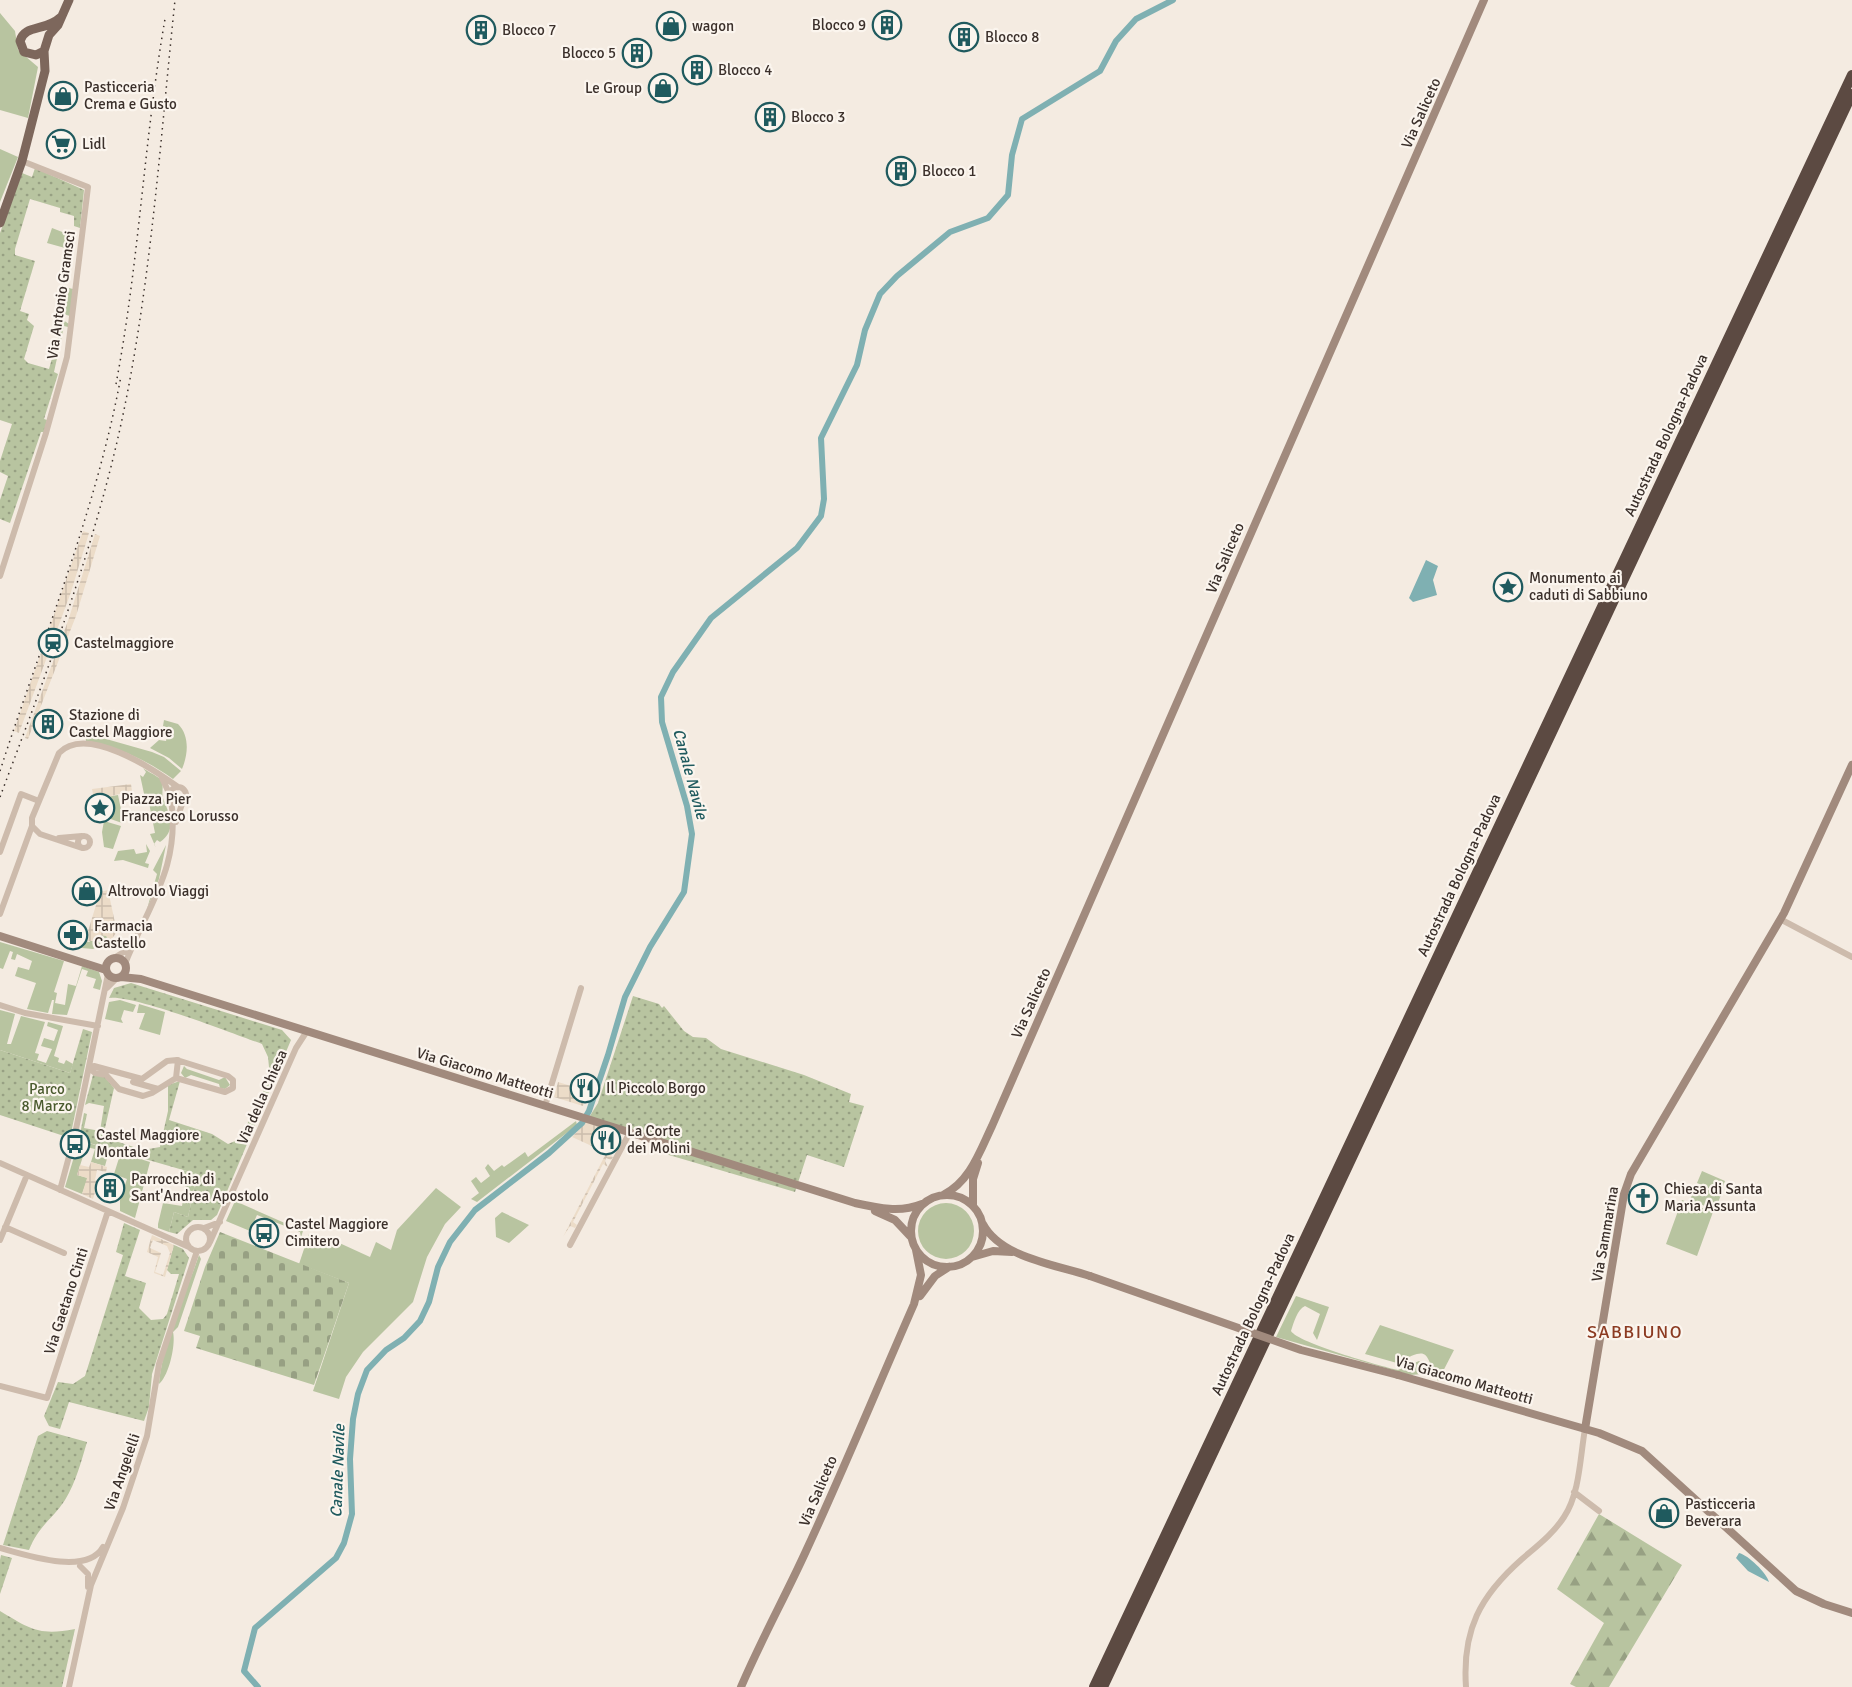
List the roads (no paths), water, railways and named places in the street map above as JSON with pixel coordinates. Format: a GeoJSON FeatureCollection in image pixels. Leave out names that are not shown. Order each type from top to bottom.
{"type":"FeatureCollection","features":[{"type":"Feature","properties":{"kind":"highway","name":"Autostrada Bologna-Padova"},"geometry":{"type":"LineString","coordinates":[[1094,1687],[1852,75]]}},
{"type":"Feature","properties":{"kind":"highway","name":"Autostrada Bologna-Padova"},"geometry":{"type":"LineString","coordinates":[[1103,1687],[1852,94]]}},
{"type":"Feature","properties":{"kind":"main road"},"geometry":{"type":"LineString","coordinates":[[0,223],[22,161],[43,77],[47,39],[69,0]]}},
{"type":"Feature","properties":{"kind":"main road","name":"Via Saliceto"},"geometry":{"type":"LineString","coordinates":[[922,1204],[954,1190],[964,1180],[992,1126],[1484,0]]}},
{"type":"Feature","properties":{"kind":"main road"},"geometry":{"type":"LineString","coordinates":[[43,77],[41,67],[33,55],[22,49],[20,41],[26,31],[48,27],[61,17]]}},
{"type":"Feature","properties":{"kind":"main road"},"geometry":{"type":"LineString","coordinates":[[38,29],[47,39]]}},
{"type":"Feature","properties":{"kind":"main road"},"geometry":{"type":"LineString","coordinates":[[33,55],[44,51]]}},
{"type":"Feature","properties":{"kind":"main road","name":"Via Sammarina"},"geometry":{"type":"LineString","coordinates":[[1585,1429],[1624,1194],[1631,1174],[1780,919],[1852,765]]}},
{"type":"Feature","properties":{"kind":"main road"},"geometry":{"type":"LineString","coordinates":[[0,936],[86,962],[107,972],[112,959],[86,962]]}},
{"type":"Feature","properties":{"kind":"main road","name":"Via Giacomo Matteotti"},"geometry":{"type":"LineString","coordinates":[[112,959],[120,959],[141,979]]}},
{"type":"Feature","properties":{"kind":"main road"},"geometry":{"type":"LineString","coordinates":[[119,978],[126,966]]}},
{"type":"Feature","properties":{"kind":"main road","name":"Via Giacomo Matteotti"},"geometry":{"type":"LineString","coordinates":[[107,972],[119,978],[141,979],[855,1203],[895,1220],[911,1237]]}},
{"type":"Feature","properties":{"kind":"main road","name":"Via Saliceto"},"geometry":{"type":"LineString","coordinates":[[973,1206],[973,1179],[992,1126]]}},
{"type":"Feature","properties":{"kind":"main road"},"geometry":{"type":"LineString","coordinates":[[944,1195],[964,1199],[973,1206],[981,1221],[981,1242],[969,1259]]}},
{"type":"Feature","properties":{"kind":"main road","name":"Via Giacomo Matteotti"},"geometry":{"type":"LineString","coordinates":[[855,1203],[895,1210],[906,1210],[922,1204]]}},
{"type":"Feature","properties":{"kind":"main road"},"geometry":{"type":"LineString","coordinates":[[911,1237],[914,1216],[922,1204]]}},
{"type":"Feature","properties":{"kind":"main road","name":"Via Giacomo Matteotti"},"geometry":{"type":"LineString","coordinates":[[981,1221],[988,1233],[1000,1244],[1023,1254],[1300,1350],[1398,1375],[1585,1429],[1642,1451],[1797,1591],[1824,1604],[1852,1613]]}},
{"type":"Feature","properties":{"kind":"main road","name":"Via Saliceto"},"geometry":{"type":"LineString","coordinates":[[741,1687],[764,1634],[807,1550],[914,1304],[921,1275],[911,1237]]}},
{"type":"Feature","properties":{"kind":"main road"},"geometry":{"type":"LineString","coordinates":[[916,1250],[930,1263],[949,1267]]}},
{"type":"Feature","properties":{"kind":"main road","name":"Via Giacomo Matteotti"},"geometry":{"type":"LineString","coordinates":[[969,1259],[993,1251],[1023,1254]]}},
{"type":"Feature","properties":{"kind":"main road","name":"Via Saliceto"},"geometry":{"type":"LineString","coordinates":[[914,1304],[935,1276],[969,1259]]}},
{"type":"Feature","properties":{"kind":"street","name":"Via Antonio Gramsci"},"geometry":{"type":"LineString","coordinates":[[0,576],[46,434],[67,357],[88,187],[22,161]]}},
{"type":"Feature","properties":{"kind":"street"},"geometry":{"type":"LineString","coordinates":[[0,914],[39,801],[59,753],[72,744],[117,752],[159,773],[184,790],[184,800],[174,829],[162,886],[132,945],[126,966]]}},
{"type":"Feature","properties":{"kind":"street"},"geometry":{"type":"LineString","coordinates":[[159,773],[171,797],[177,802],[184,800]]}},
{"type":"Feature","properties":{"kind":"street"},"geometry":{"type":"LineString","coordinates":[[174,829],[171,790],[178,787]]}},
{"type":"Feature","properties":{"kind":"street"},"geometry":{"type":"LineString","coordinates":[[0,852],[21,794],[39,801]]}},
{"type":"Feature","properties":{"kind":"street"},"geometry":{"type":"LineString","coordinates":[[32,826],[34,831],[82,848],[90,844],[88,838],[83,836],[55,838]]}},
{"type":"Feature","properties":{"kind":"street"},"geometry":{"type":"LineString","coordinates":[[1780,919],[1852,957]]}},
{"type":"Feature","properties":{"kind":"street"},"geometry":{"type":"LineString","coordinates":[[112,959],[132,945]]}},
{"type":"Feature","properties":{"kind":"street"},"geometry":{"type":"LineString","coordinates":[[60,1190],[89,1068],[106,988],[107,972]]}},
{"type":"Feature","properties":{"kind":"street"},"geometry":{"type":"LineString","coordinates":[[106,988],[119,978]]}},
{"type":"Feature","properties":{"kind":"street"},"geometry":{"type":"LineString","coordinates":[[545,1106],[581,988]]}},
{"type":"Feature","properties":{"kind":"street"},"geometry":{"type":"LineString","coordinates":[[0,1005],[98,1026]]}},
{"type":"Feature","properties":{"kind":"street","name":"Via della Chiesa"},"geometry":{"type":"LineString","coordinates":[[296,1048],[297,1028]]}},
{"type":"Feature","properties":{"kind":"street","name":"Via della Chiesa"},"geometry":{"type":"LineString","coordinates":[[210,1242],[296,1048],[307,1031]]}},
{"type":"Feature","properties":{"kind":"street"},"geometry":{"type":"LineString","coordinates":[[89,1068],[94,1066],[140,1079],[148,1076],[167,1061],[178,1060],[228,1076],[234,1085],[225,1092],[176,1078],[156,1088],[148,1095],[138,1095],[116,1088],[106,1075]]}},
{"type":"Feature","properties":{"kind":"street"},"geometry":{"type":"LineString","coordinates":[[176,1078],[178,1060]]}},
{"type":"Feature","properties":{"kind":"street"},"geometry":{"type":"LineString","coordinates":[[89,1068],[95,1073],[156,1088]]}},
{"type":"Feature","properties":{"kind":"street"},"geometry":{"type":"LineString","coordinates":[[148,1076],[148,1083],[156,1088]]}},
{"type":"Feature","properties":{"kind":"street"},"geometry":{"type":"LineString","coordinates":[[570,1245],[630,1132]]}},
{"type":"Feature","properties":{"kind":"street"},"geometry":{"type":"LineString","coordinates":[[0,1163],[193,1249],[205,1249],[210,1242],[210,1234],[204,1228]]}},
{"type":"Feature","properties":{"kind":"street"},"geometry":{"type":"LineString","coordinates":[[0,1240],[27,1175]]}},
{"type":"Feature","properties":{"kind":"street","name":"Via Gaetano Cinti"},"geometry":{"type":"LineString","coordinates":[[0,1386],[47,1398],[108,1211]]}},
{"type":"Feature","properties":{"kind":"street"},"geometry":{"type":"LineString","coordinates":[[0,1218],[6,1224],[64,1253]]}},
{"type":"Feature","properties":{"kind":"street"},"geometry":{"type":"LineString","coordinates":[[171,1239],[186,1236],[193,1228],[204,1228],[220,1221]]}},
{"type":"Feature","properties":{"kind":"street"},"geometry":{"type":"LineString","coordinates":[[186,1236],[193,1249]]}},
{"type":"Feature","properties":{"kind":"street","name":"Via Angelelli"},"geometry":{"type":"LineString","coordinates":[[69,1687],[85,1611],[97,1570],[121,1513],[151,1425],[159,1364],[192,1263],[193,1249]]}},
{"type":"Feature","properties":{"kind":"street","name":"Via Sammarina"},"geometry":{"type":"LineString","coordinates":[[1466,1687],[1468,1646],[1479,1608],[1498,1580],[1555,1529],[1565,1517],[1574,1492],[1585,1429]]}},
{"type":"Feature","properties":{"kind":"street"},"geometry":{"type":"LineString","coordinates":[[1574,1492],[1599,1510]]}},
{"type":"Feature","properties":{"kind":"street"},"geometry":{"type":"LineString","coordinates":[[80,1563],[101,1551],[121,1513]]}},
{"type":"Feature","properties":{"kind":"street"},"geometry":{"type":"LineString","coordinates":[[0,1548],[34,1557],[80,1563],[97,1570]]}},
{"type":"Feature","properties":{"kind":"street"},"geometry":{"type":"LineString","coordinates":[[80,1563],[88,1574],[90,1583],[85,1611]]}},
{"type":"Feature","properties":{"kind":"water"},"geometry":{"type":"Polygon","coordinates":[[[1426,560],[1438,566],[1433,580],[1437,595],[1413,602],[1409,598],[1426,560]]]}},
{"type":"Feature","properties":{"kind":"water"},"geometry":{"type":"Polygon","coordinates":[[[1739,1553],[1757,1565],[1769,1582],[1748,1571],[1736,1558],[1739,1553]]]}},
{"type":"Feature","properties":{"kind":"waterway","name":"Canale Navile"},"geometry":{"type":"LineString","coordinates":[[258,1687],[244,1671],[255,1628],[336,1558],[344,1543],[352,1514],[350,1459],[353,1419],[358,1394],[367,1370],[420,1321],[429,1302],[438,1267],[450,1242],[475,1210],[549,1153],[582,1123],[589,1111],[625,997],[650,947],[684,892],[692,834],[687,806],[662,722],[661,697],[673,672],[711,618],[797,548],[821,516],[824,499],[821,438],[857,365],[865,330],[880,294],[897,276],[950,232],[988,218],[1008,195],[1012,155],[1022,119],[1100,71],[1116,41],[1136,19],[1173,0]]}},
{"type":"Feature","properties":{"kind":"railway"},"geometry":{"type":"LineString","coordinates":[[0,797],[71,601],[115,451],[143,301],[175,0]]}},
{"type":"Feature","properties":{"kind":"railway"},"geometry":{"type":"LineString","coordinates":[[116,384],[124,339],[165,19]]}},
{"type":"Feature","properties":{"kind":"railway"},"geometry":{"type":"LineString","coordinates":[[0,771],[83,526],[110,427],[121,376]]}},
{"type":"Feature","properties":{"kind":"place","name":"Blocco 9"},"geometry":{"type":"Point","coordinates":[887,25]}},
{"type":"Feature","properties":{"kind":"place","name":"wagon"},"geometry":{"type":"Point","coordinates":[671,26]}},
{"type":"Feature","properties":{"kind":"place","name":"Blocco 7"},"geometry":{"type":"Point","coordinates":[481,30]}},
{"type":"Feature","properties":{"kind":"place","name":"Blocco 8"},"geometry":{"type":"Point","coordinates":[964,37]}},
{"type":"Feature","properties":{"kind":"place","name":"Blocco 5"},"geometry":{"type":"Point","coordinates":[637,53]}},
{"type":"Feature","properties":{"kind":"place","name":"Blocco 4"},"geometry":{"type":"Point","coordinates":[697,70]}},
{"type":"Feature","properties":{"kind":"place","name":"Le Group"},"geometry":{"type":"Point","coordinates":[663,88]}},
{"type":"Feature","properties":{"kind":"place","name":"Pasticceria Crema e Gusto"},"geometry":{"type":"Point","coordinates":[63,96]}},
{"type":"Feature","properties":{"kind":"place","name":"Blocco 3"},"geometry":{"type":"Point","coordinates":[770,117]}},
{"type":"Feature","properties":{"kind":"place","name":"Lidl"},"geometry":{"type":"Point","coordinates":[61,144]}},
{"type":"Feature","properties":{"kind":"place","name":"Blocco 1"},"geometry":{"type":"Point","coordinates":[901,171]}},
{"type":"Feature","properties":{"kind":"place","name":"Monumento ai caduti di Sabbiuno"},"geometry":{"type":"Point","coordinates":[1508,587]}},
{"type":"Feature","properties":{"kind":"place","name":"Castelmaggiore"},"geometry":{"type":"Point","coordinates":[53,643]}},
{"type":"Feature","properties":{"kind":"place","name":"Stazione di Castel Maggiore"},"geometry":{"type":"Point","coordinates":[48,724]}},
{"type":"Feature","properties":{"kind":"place","name":"Piazza Pier Francesco Lorusso"},"geometry":{"type":"Point","coordinates":[100,808]}},
{"type":"Feature","properties":{"kind":"place","name":"Altrovolo Viaggi"},"geometry":{"type":"Point","coordinates":[87,891]}},
{"type":"Feature","properties":{"kind":"place","name":"Farmacia Castello"},"geometry":{"type":"Point","coordinates":[73,935]}},
{"type":"Feature","properties":{"kind":"place","name":"Il Piccolo Borgo"},"geometry":{"type":"Point","coordinates":[585,1088]}},
{"type":"Feature","properties":{"kind":"place","name":"La Corte dei Molini"},"geometry":{"type":"Point","coordinates":[606,1140]}},
{"type":"Feature","properties":{"kind":"place","name":"Castel Maggiore Montale"},"geometry":{"type":"Point","coordinates":[75,1144]}},
{"type":"Feature","properties":{"kind":"place","name":"Parrocchia di Sant'Andrea Apostolo"},"geometry":{"type":"Point","coordinates":[110,1188]}},
{"type":"Feature","properties":{"kind":"place","name":"Chiesa di Santa Maria Assunta"},"geometry":{"type":"Point","coordinates":[1643,1198]}},
{"type":"Feature","properties":{"kind":"place","name":"Castel Maggiore Cimitero"},"geometry":{"type":"Point","coordinates":[264,1233]}},
{"type":"Feature","properties":{"kind":"place","name":"Pasticceria Beverara"},"geometry":{"type":"Point","coordinates":[1664,1513]}},
{"type":"Feature","properties":{"kind":"district","name":"SABBIUNO"},"geometry":{"type":"Point","coordinates":[1635,1332]}},
{"type":"Feature","properties":{"kind":"park label","name":"Parco 8 Marzo"},"geometry":{"type":"Point","coordinates":[47,1098]}}]}
